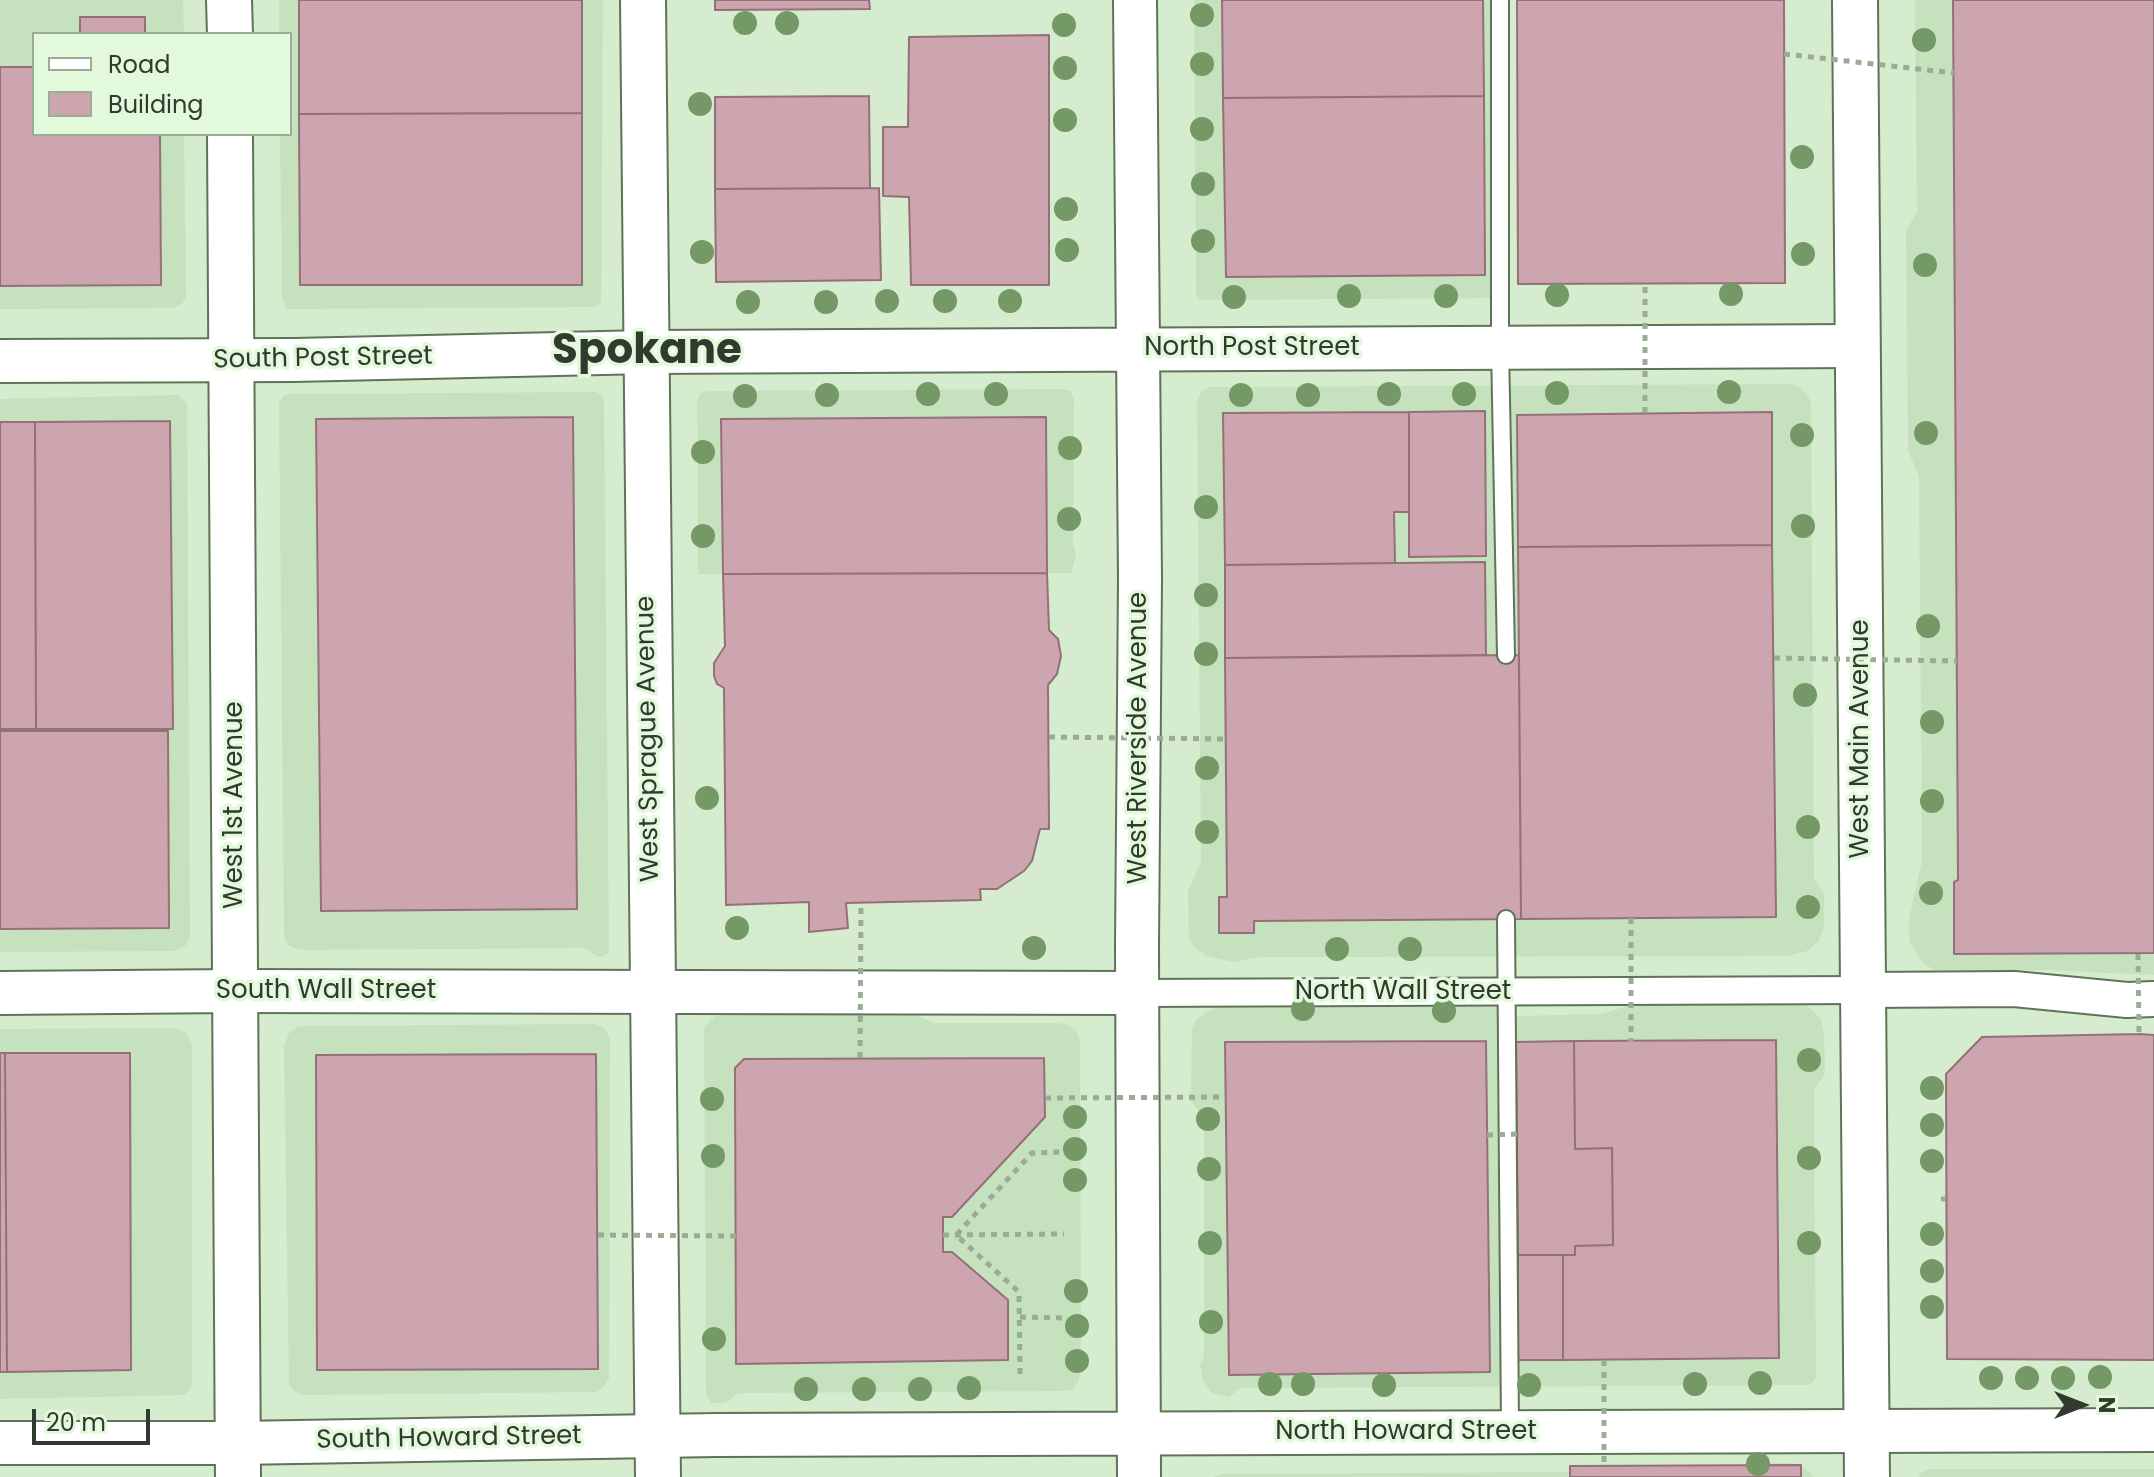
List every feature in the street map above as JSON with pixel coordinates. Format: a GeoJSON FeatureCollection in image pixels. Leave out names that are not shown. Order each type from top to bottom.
{"type":"FeatureCollection","features":[{"type":"Feature","properties":{"kind":"main road"},"geometry":{"type":"LineString","coordinates":[[229,0],[230,32]]}},
{"type":"Feature","properties":{"kind":"main road","name":"West Sprague Avenue"},"geometry":{"type":"LineString","coordinates":[[643,0],[658,1456]]}},
{"type":"Feature","properties":{"kind":"main road","name":"West Main Avenue"},"geometry":{"type":"LineString","coordinates":[[1855,0],[1867,1477]]}},
{"type":"Feature","properties":{"kind":"main road","name":"West 1st Avenue"},"geometry":{"type":"LineString","coordinates":[[230,136],[238,1460]]}},
{"type":"Feature","properties":{"kind":"street","name":"West Riverside Avenue"},"geometry":{"type":"LineString","coordinates":[[1135,0],[1139,348],[1139,1477]]}},
{"type":"Feature","properties":{"kind":"street","name":"North Post Street"},"geometry":{"type":"LineString","coordinates":[[647,352],[1858,346]]}},
{"type":"Feature","properties":{"kind":"street","name":"South Post Street"},"geometry":{"type":"LineString","coordinates":[[0,361],[231,361],[647,352]]}},
{"type":"Feature","properties":{"kind":"street","name":"North Wall Street"},"geometry":{"type":"LineString","coordinates":[[651,991],[1137,993],[2014,989],[2127,1000],[2154,999]]}},
{"type":"Feature","properties":{"kind":"street","name":"South Wall Street"},"geometry":{"type":"LineString","coordinates":[[0,993],[651,991]]}},
{"type":"Feature","properties":{"kind":"street","name":"North Howard Street"},"geometry":{"type":"LineString","coordinates":[[658,1456],[1139,1433],[2154,1430]]}},
{"type":"Feature","properties":{"kind":"street","name":"South Howard Street"},"geometry":{"type":"LineString","coordinates":[[0,1443],[238,1460],[658,1456]]}},
{"type":"Feature","properties":{"kind":"lane"},"geometry":{"type":"LineString","coordinates":[[1500,0],[1500,347],[1506,655]]}},
{"type":"Feature","properties":{"kind":"lane"},"geometry":{"type":"LineString","coordinates":[[1506,919],[1510,1432]]}},
{"type":"Feature","properties":{"kind":"path"},"geometry":{"type":"LineString","coordinates":[[1784,54],[1954,73]]}},
{"type":"Feature","properties":{"kind":"path"},"geometry":{"type":"LineString","coordinates":[[1645,283],[1645,413]]}},
{"type":"Feature","properties":{"kind":"path"},"geometry":{"type":"LineString","coordinates":[[1774,658],[1957,661]]}},
{"type":"Feature","properties":{"kind":"path"},"geometry":{"type":"LineString","coordinates":[[1049,737],[1227,739]]}},
{"type":"Feature","properties":{"kind":"path"},"geometry":{"type":"LineString","coordinates":[[860,1058],[861,903]]}},
{"type":"Feature","properties":{"kind":"path"},"geometry":{"type":"LineString","coordinates":[[1631,918],[1631,1042]]}},
{"type":"Feature","properties":{"kind":"path"},"geometry":{"type":"LineString","coordinates":[[2138,954],[2139,1034]]}},
{"type":"Feature","properties":{"kind":"path"},"geometry":{"type":"LineString","coordinates":[[1045,1098],[1225,1097]]}},
{"type":"Feature","properties":{"kind":"path"},"geometry":{"type":"LineString","coordinates":[[1487,1135],[1517,1134]]}},
{"type":"Feature","properties":{"kind":"path"},"geometry":{"type":"LineString","coordinates":[[956,1235],[1032,1153],[1063,1152]]}},
{"type":"Feature","properties":{"kind":"path"},"geometry":{"type":"LineString","coordinates":[[943,1235],[1064,1234]]}},
{"type":"Feature","properties":{"kind":"path"},"geometry":{"type":"LineString","coordinates":[[598,1235],[736,1236]]}},
{"type":"Feature","properties":{"kind":"path"},"geometry":{"type":"LineString","coordinates":[[956,1235],[1019,1292],[1020,1374]]}},
{"type":"Feature","properties":{"kind":"path"},"geometry":{"type":"LineString","coordinates":[[1020,1317],[1065,1318]]}},
{"type":"Feature","properties":{"kind":"path"},"geometry":{"type":"LineString","coordinates":[[1604,1360],[1604,1466]]}},
{"type":"Feature","properties":{"kind":"shaded area"},"geometry":{"type":"Polygon","coordinates":[[[0,0],[183,0],[184,32],[32,32],[32,136],[184,136],[186,297],[182,304],[173,308],[0,309],[0,0]]]}},
{"type":"Feature","properties":{"kind":"shaded area"},"geometry":{"type":"Polygon","coordinates":[[[279,0],[603,0],[601,303],[594,307],[287,309],[282,299],[280,136],[292,136],[292,32],[279,32],[279,0]]]}},
{"type":"Feature","properties":{"kind":"shaded area"},"geometry":{"type":"Polygon","coordinates":[[[1194,0],[1494,0],[1495,298],[1200,300],[1196,295],[1194,0]]]}},
{"type":"Feature","properties":{"kind":"shaded area"},"geometry":{"type":"Polygon","coordinates":[[[1915,0],[2154,0],[2154,975],[2046,970],[1935,970],[1924,964],[1909,941],[1909,918],[1922,861],[1919,476],[1908,451],[1906,231],[1917,212],[1915,0]]]}},
{"type":"Feature","properties":{"kind":"shaded area"},"geometry":{"type":"Polygon","coordinates":[[[1790,384],[1807,394],[1811,403],[1814,879],[1824,893],[1824,926],[1819,941],[1807,951],[1788,956],[1262,957],[1233,962],[1206,956],[1194,947],[1189,936],[1188,891],[1201,862],[1197,402],[1202,391],[1210,387],[1790,384]]]}},
{"type":"Feature","properties":{"kind":"shaded area"},"geometry":{"type":"Polygon","coordinates":[[[707,391],[1071,391],[1074,399],[1073,544],[1076,555],[1071,573],[698,574],[697,401],[700,394],[707,391]]]}},
{"type":"Feature","properties":{"kind":"shaded area"},"geometry":{"type":"Polygon","coordinates":[[[596,392],[602,395],[604,402],[609,952],[596,956],[585,948],[300,950],[288,945],[284,936],[279,403],[283,396],[289,394],[596,392]]]}},
{"type":"Feature","properties":{"kind":"shaded area"},"geometry":{"type":"Polygon","coordinates":[[[178,395],[187,403],[190,936],[186,945],[175,951],[0,952],[0,399],[178,395]]]}},
{"type":"Feature","properties":{"kind":"shaded area"},"geometry":{"type":"Polygon","coordinates":[[[1480,1000],[1519,1016],[1602,1014],[1646,1000],[1799,1002],[1813,1010],[1821,1020],[1824,1034],[1825,1074],[1814,1090],[1816,1377],[1813,1382],[1808,1385],[1240,1388],[1229,1397],[1212,1393],[1203,1381],[1200,1365],[1204,1356],[1204,1119],[1191,1101],[1192,1028],[1196,1020],[1206,1012],[1225,1006],[1480,1000]]]}},
{"type":"Feature","properties":{"kind":"shaded area"},"geometry":{"type":"Polygon","coordinates":[[[912,1013],[934,1023],[1057,1023],[1069,1025],[1077,1032],[1080,1042],[1081,1371],[1078,1383],[1071,1390],[1063,1391],[743,1393],[725,1403],[711,1403],[706,1395],[704,1027],[715,1016],[726,1014],[912,1013]]]}},
{"type":"Feature","properties":{"kind":"shaded area"},"geometry":{"type":"Polygon","coordinates":[[[594,1024],[604,1028],[610,1038],[609,1378],[604,1387],[596,1392],[303,1395],[294,1391],[289,1385],[284,1046],[289,1033],[299,1026],[594,1024]]]}},
{"type":"Feature","properties":{"kind":"shaded area"},"geometry":{"type":"Polygon","coordinates":[[[176,1028],[186,1033],[192,1044],[192,1387],[184,1395],[0,1399],[0,1029],[176,1028]]]}},
{"type":"Feature","properties":{"kind":"shaded area"},"geometry":{"type":"Polygon","coordinates":[[[1751,1463],[1790,1463],[1804,1467],[1814,1477],[1214,1477],[1221,1474],[1739,1471],[1751,1463]]]}},
{"type":"Feature","properties":{"kind":"shaded area"},"geometry":{"type":"Polygon","coordinates":[[[1929,1469],[2154,1469],[2154,1477],[1919,1477],[1929,1469]]]}},
{"type":"Feature","properties":{"kind":"building"},"geometry":{"type":"Polygon","coordinates":[[[299,0],[582,0],[582,113],[299,114],[299,0]]]}},
{"type":"Feature","properties":{"kind":"building"},"geometry":{"type":"Polygon","coordinates":[[[715,0],[869,0],[870,9],[715,10],[715,0]]]}},
{"type":"Feature","properties":{"kind":"building"},"geometry":{"type":"Polygon","coordinates":[[[1222,0],[1483,0],[1484,96],[1223,98],[1222,0]]]}},
{"type":"Feature","properties":{"kind":"building"},"geometry":{"type":"Polygon","coordinates":[[[1517,0],[1784,0],[1785,283],[1518,284],[1517,0]]]}},
{"type":"Feature","properties":{"kind":"building"},"geometry":{"type":"Polygon","coordinates":[[[1953,0],[2154,0],[2154,953],[1954,954],[1954,882],[1958,880],[1953,0]]]}},
{"type":"Feature","properties":{"kind":"building"},"geometry":{"type":"Polygon","coordinates":[[[80,17],[145,17],[145,32],[80,32],[80,17]]]}},
{"type":"Feature","properties":{"kind":"building"},"geometry":{"type":"Polygon","coordinates":[[[1049,35],[1049,285],[911,285],[909,197],[883,196],[883,127],[908,127],[909,37],[1049,35]]]}},
{"type":"Feature","properties":{"kind":"building"},"geometry":{"type":"Polygon","coordinates":[[[0,67],[32,67],[32,136],[160,136],[161,285],[0,286],[0,67]]]}},
{"type":"Feature","properties":{"kind":"building"},"geometry":{"type":"Polygon","coordinates":[[[869,96],[870,188],[715,189],[715,97],[869,96]]]}},
{"type":"Feature","properties":{"kind":"building"},"geometry":{"type":"Polygon","coordinates":[[[1484,96],[1485,275],[1226,277],[1223,98],[1484,96]]]}},
{"type":"Feature","properties":{"kind":"building"},"geometry":{"type":"Polygon","coordinates":[[[582,113],[582,285],[300,285],[299,114],[582,113]]]}},
{"type":"Feature","properties":{"kind":"building"},"geometry":{"type":"Polygon","coordinates":[[[879,188],[881,280],[716,282],[715,189],[879,188]]]}},
{"type":"Feature","properties":{"kind":"building"},"geometry":{"type":"Polygon","coordinates":[[[1485,411],[1486,556],[1409,557],[1409,412],[1485,411]]]}},
{"type":"Feature","properties":{"kind":"building"},"geometry":{"type":"Polygon","coordinates":[[[1409,412],[1409,512],[1394,512],[1395,563],[1225,565],[1223,413],[1409,412]]]}},
{"type":"Feature","properties":{"kind":"building"},"geometry":{"type":"Polygon","coordinates":[[[1772,412],[1772,545],[1518,547],[1517,415],[1772,412]]]}},
{"type":"Feature","properties":{"kind":"building"},"geometry":{"type":"Polygon","coordinates":[[[573,417],[577,909],[321,911],[316,419],[573,417]]]}},
{"type":"Feature","properties":{"kind":"building"},"geometry":{"type":"Polygon","coordinates":[[[1046,417],[1047,573],[723,574],[721,419],[1046,417]]]}},
{"type":"Feature","properties":{"kind":"building"},"geometry":{"type":"Polygon","coordinates":[[[170,421],[173,729],[36,729],[35,422],[170,421]]]}},
{"type":"Feature","properties":{"kind":"building"},"geometry":{"type":"Polygon","coordinates":[[[0,422],[35,422],[36,729],[0,729],[0,422]]]}},
{"type":"Feature","properties":{"kind":"building"},"geometry":{"type":"Polygon","coordinates":[[[1772,545],[1776,917],[1521,919],[1518,547],[1772,545]]]}},
{"type":"Feature","properties":{"kind":"building"},"geometry":{"type":"Polygon","coordinates":[[[1485,562],[1486,655],[1225,658],[1225,565],[1485,562]]]}},
{"type":"Feature","properties":{"kind":"building"},"geometry":{"type":"Polygon","coordinates":[[[1047,573],[1049,630],[1058,639],[1061,656],[1057,674],[1048,685],[1049,829],[1040,829],[1032,861],[1024,871],[997,889],[980,889],[981,900],[846,903],[848,928],[809,932],[809,902],[726,905],[724,688],[717,684],[714,676],[714,663],[725,646],[723,574],[1047,573]]]}},
{"type":"Feature","properties":{"kind":"building"},"geometry":{"type":"Polygon","coordinates":[[[1519,655],[1521,919],[1254,921],[1254,933],[1219,933],[1219,897],[1227,897],[1225,658],[1519,655]]]}},
{"type":"Feature","properties":{"kind":"building"},"geometry":{"type":"Polygon","coordinates":[[[0,731],[168,731],[169,928],[0,929],[0,731]]]}},
{"type":"Feature","properties":{"kind":"building"},"geometry":{"type":"Polygon","coordinates":[[[2154,1035],[2154,1360],[1947,1359],[1946,1074],[1982,1037],[2154,1035]]]}},
{"type":"Feature","properties":{"kind":"building"},"geometry":{"type":"Polygon","coordinates":[[[1776,1040],[1779,1358],[1563,1360],[1563,1255],[1575,1255],[1575,1246],[1613,1245],[1612,1148],[1575,1149],[1574,1041],[1776,1040]]]}},
{"type":"Feature","properties":{"kind":"building"},"geometry":{"type":"Polygon","coordinates":[[[1486,1041],[1490,1372],[1229,1375],[1225,1042],[1486,1041]]]}},
{"type":"Feature","properties":{"kind":"building"},"geometry":{"type":"Polygon","coordinates":[[[1574,1041],[1575,1149],[1612,1148],[1613,1245],[1575,1246],[1575,1255],[1518,1255],[1516,1042],[1574,1041]]]}},
{"type":"Feature","properties":{"kind":"building"},"geometry":{"type":"Polygon","coordinates":[[[0,1053],[5,1053],[7,1372],[0,1372],[0,1053]]]}},
{"type":"Feature","properties":{"kind":"building"},"geometry":{"type":"Polygon","coordinates":[[[5,1053],[130,1053],[131,1370],[7,1372],[5,1053]]]}},
{"type":"Feature","properties":{"kind":"building"},"geometry":{"type":"Polygon","coordinates":[[[596,1054],[598,1369],[317,1370],[316,1055],[596,1054]]]}},
{"type":"Feature","properties":{"kind":"building"},"geometry":{"type":"Polygon","coordinates":[[[1044,1058],[1045,1117],[952,1217],[943,1217],[943,1252],[952,1252],[1008,1300],[1008,1360],[736,1364],[735,1068],[744,1059],[1044,1058]]]}},
{"type":"Feature","properties":{"kind":"building"},"geometry":{"type":"Polygon","coordinates":[[[1518,1255],[1563,1255],[1563,1360],[1518,1360],[1518,1255]]]}},
{"type":"Feature","properties":{"kind":"building"},"geometry":{"type":"Polygon","coordinates":[[[1801,1465],[1801,1477],[1570,1477],[1570,1466],[1801,1465]]]}},
{"type":"Feature","properties":{"kind":"district","name":"Spokane"},"geometry":{"type":"Point","coordinates":[647,352]}}]}
